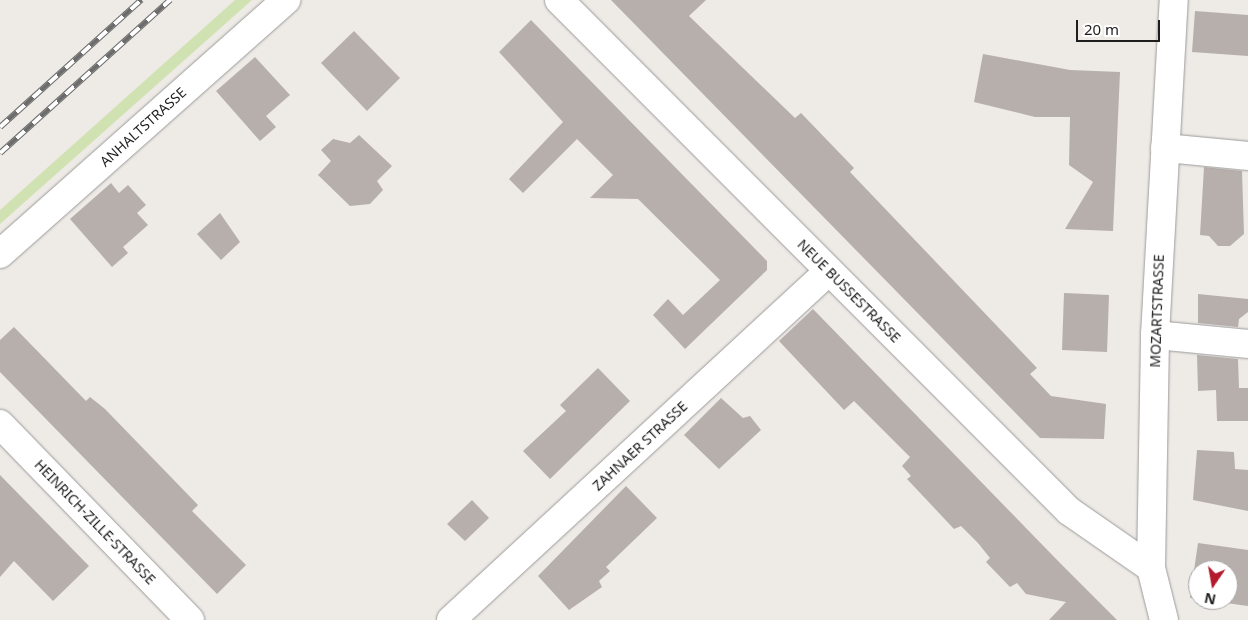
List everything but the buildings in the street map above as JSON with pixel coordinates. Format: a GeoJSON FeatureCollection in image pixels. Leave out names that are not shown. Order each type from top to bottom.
{"type":"FeatureCollection","features":[{"type":"Feature","properties":{"kind":"street","name":"ANHALTSTRASSE"},"geometry":{"type":"LineString","coordinates":[[0,254],[286,0]]}},
{"type":"Feature","properties":{"kind":"street","name":"NEUE BUSSESTRASSE"},"geometry":{"type":"LineString","coordinates":[[559,0],[1069,511],[1151,568]]}},
{"type":"Feature","properties":{"kind":"street","name":"MOZARTSTRASSE"},"geometry":{"type":"LineString","coordinates":[[1164,620],[1151,568],[1155,335],[1174,0]]}},
{"type":"Feature","properties":{"kind":"street"},"geometry":{"type":"LineString","coordinates":[[1165,148],[1248,156]]}},
{"type":"Feature","properties":{"kind":"street","name":"ZAHNAER STRASSE"},"geometry":{"type":"LineString","coordinates":[[451,620],[829,272]]}},
{"type":"Feature","properties":{"kind":"street"},"geometry":{"type":"LineString","coordinates":[[1155,335],[1248,344]]}},
{"type":"Feature","properties":{"kind":"street","name":"HEINRICH-ZILLE-STRASSE"},"geometry":{"type":"LineString","coordinates":[[0,424],[190,620]]}},
{"type":"Feature","properties":{"kind":"green space"},"geometry":{"type":"Polygon","coordinates":[[[235,0],[252,0],[0,224],[0,210],[235,0]]]}},
{"type":"Feature","properties":{"kind":"railway"},"geometry":{"type":"LineString","coordinates":[[0,127],[141,0]]}},
{"type":"Feature","properties":{"kind":"railway"},"geometry":{"type":"LineString","coordinates":[[0,153],[170,0]]}}]}
